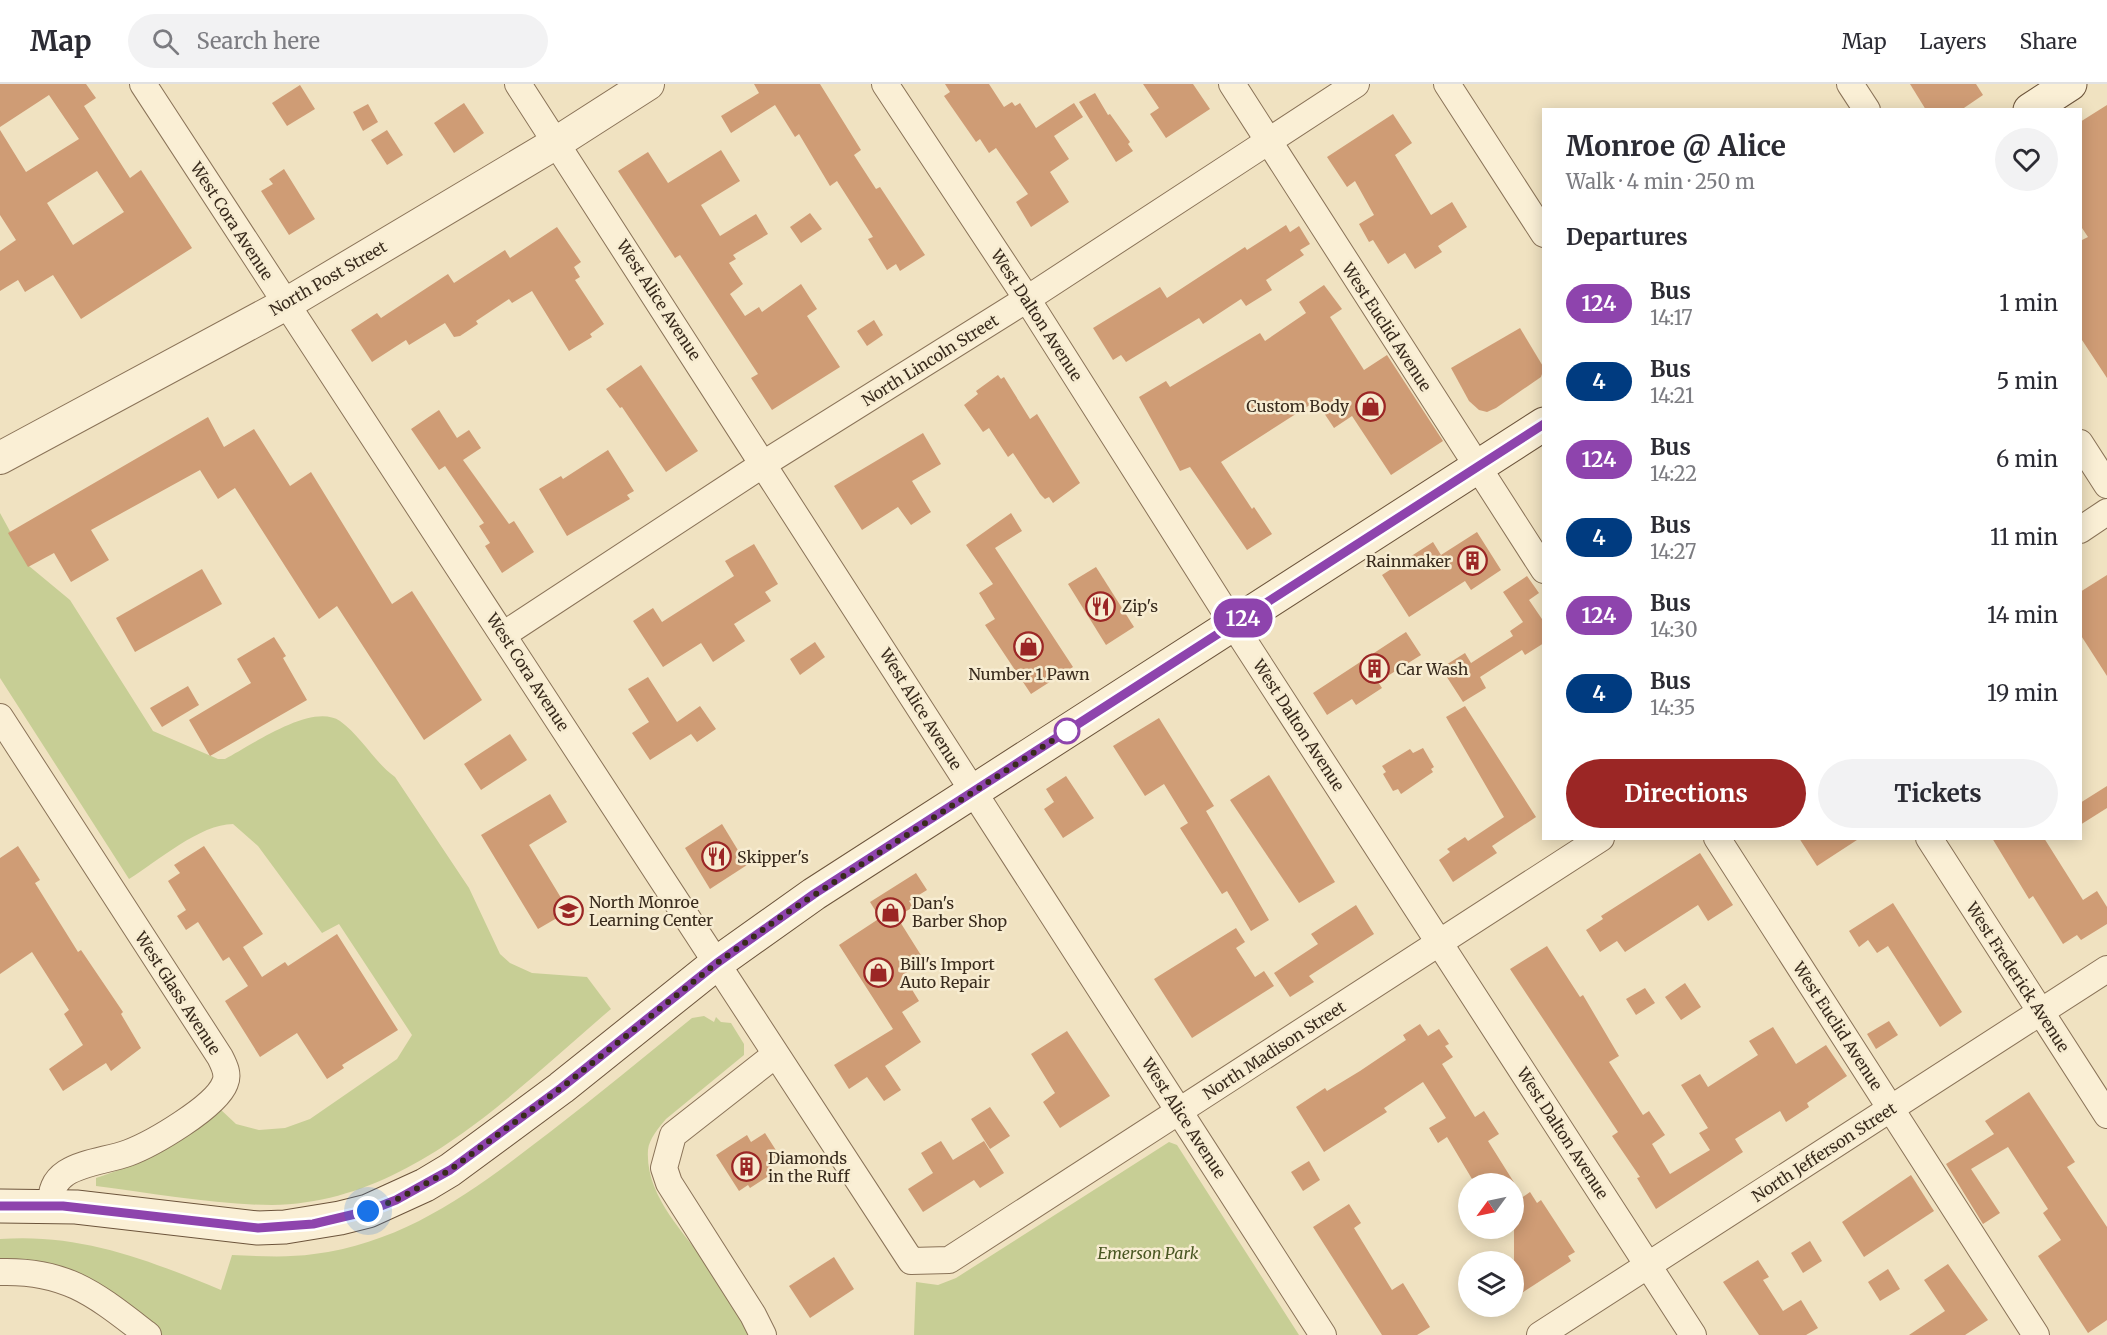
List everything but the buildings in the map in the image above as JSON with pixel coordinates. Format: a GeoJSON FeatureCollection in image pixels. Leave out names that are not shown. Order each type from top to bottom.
{"type":"FeatureCollection","features":[{"type":"Feature","properties":{"kind":"main road"},"geometry":{"type":"LineString","coordinates":[[2033,108],[2070,84]]}},
{"type":"Feature","properties":{"kind":"main road"},"geometry":{"type":"LineString","coordinates":[[0,1206],[51,1205],[258,1228],[313,1224],[368,1211],[396,1200],[450,1170],[561,1088],[717,963],[814,894],[1542,425]]}},
{"type":"Feature","properties":{"kind":"street","name":"West Cora Avenue"},"geometry":{"type":"LineString","coordinates":[[143,84],[911,1261]]}},
{"type":"Feature","properties":{"kind":"street","name":"West Alice Avenue"},"geometry":{"type":"LineString","coordinates":[[518,84],[765,464],[1323,1335]]}},
{"type":"Feature","properties":{"kind":"street","name":"North Post Street"},"geometry":{"type":"LineString","coordinates":[[0,458],[286,304],[648,84]]}},
{"type":"Feature","properties":{"kind":"street","name":"West Dalton Avenue"},"geometry":{"type":"LineString","coordinates":[[885,84],[1027,299],[1233,624],[1693,1335]]}},
{"type":"Feature","properties":{"kind":"street","name":"West Euclid Avenue"},"geometry":{"type":"LineString","coordinates":[[1232,84],[1542,567]]}},
{"type":"Feature","properties":{"kind":"street","name":"North Lincoln Street"},"geometry":{"type":"LineString","coordinates":[[503,635],[765,464],[1027,299],[1356,84]]}},
{"type":"Feature","properties":{"kind":"street"},"geometry":{"type":"LineString","coordinates":[[1447,84],[1542,231]]}},
{"type":"Feature","properties":{"kind":"street"},"geometry":{"type":"LineString","coordinates":[[1850,84],[1866,108]]}},
{"type":"Feature","properties":{"kind":"street"},"geometry":{"type":"LineString","coordinates":[[2082,446],[2107,485]]}},
{"type":"Feature","properties":{"kind":"street"},"geometry":{"type":"LineString","coordinates":[[2082,529],[2107,512]]}},
{"type":"Feature","properties":{"kind":"street","name":"West Glass Avenue"},"geometry":{"type":"LineString","coordinates":[[0,717],[225,1066],[226,1080],[223,1088],[199,1110],[163,1137],[131,1152],[65,1174],[53,1187],[51,1205]]}},
{"type":"Feature","properties":{"kind":"street","name":"North Madison Street"},"geometry":{"type":"LineString","coordinates":[[911,1261],[949,1260],[1598,840]]}},
{"type":"Feature","properties":{"kind":"street","name":"West Euclid Avenue"},"geometry":{"type":"LineString","coordinates":[[1718,840],[2036,1335]]}},
{"type":"Feature","properties":{"kind":"street","name":"West Frederick Avenue"},"geometry":{"type":"LineString","coordinates":[[1930,840],[2107,1115]]}},
{"type":"Feature","properties":{"kind":"street","name":"North Jefferson Street"},"geometry":{"type":"LineString","coordinates":[[1540,1335],[2107,969]]}},
{"type":"Feature","properties":{"kind":"street"},"geometry":{"type":"LineString","coordinates":[[763,1335],[669,1183],[664,1168],[673,1135],[775,1054]]}},
{"type":"Feature","properties":{"kind":"street"},"geometry":{"type":"LineString","coordinates":[[0,1272],[30,1273],[69,1281],[104,1301],[148,1335]]}},
{"type":"Feature","properties":{"kind":"green space"},"geometry":{"type":"Polygon","coordinates":[[[0,513],[29,566],[70,600],[153,731],[218,759],[225,759],[298,721],[314,717],[328,717],[340,721],[395,777],[469,888],[500,954],[510,963],[532,973],[587,977],[611,1009],[497,1107],[456,1137],[414,1164],[369,1185],[322,1199],[272,1205],[207,1201],[96,1186],[96,1178],[132,1165],[162,1150],[190,1132],[219,1108],[236,1124],[259,1130],[285,1128],[310,1119],[397,1059],[412,1035],[339,924],[322,933],[258,846],[233,824],[207,830],[193,837],[129,879],[0,678],[0,513]]]}},
{"type":"Feature","properties":{"kind":"green space"},"geometry":{"type":"Polygon","coordinates":[[[704,1016],[714,1022],[716,1017],[721,1022],[731,1023],[744,1044],[744,1055],[663,1122],[650,1142],[649,1167],[653,1183],[668,1213],[715,1275],[750,1335],[162,1335],[94,1285],[0,1265],[0,1239],[58,1240],[141,1259],[221,1290],[232,1255],[314,1254],[348,1248],[380,1238],[440,1210],[496,1173],[604,1090],[692,1018],[704,1016]]]}},
{"type":"Feature","properties":{"kind":"green space","name":"Emerson Park"},"geometry":{"type":"Polygon","coordinates":[[[1169,1142],[1177,1145],[1299,1335],[914,1335],[916,1282],[938,1285],[956,1278],[1169,1142]]]}},
{"type":"Feature","properties":{"kind":"bus line","name":"124"},"geometry":{"type":"LineString","coordinates":[[0,1206],[63,1206],[258,1228],[313,1224],[368,1211],[396,1200],[450,1170],[561,1088],[717,963],[814,894],[1542,425]]}},
{"type":"Feature","properties":{"kind":"place","name":"Custom Body"},"geometry":{"type":"Point","coordinates":[1370,406]}},
{"type":"Feature","properties":{"kind":"place","name":"Rainmaker"},"geometry":{"type":"Point","coordinates":[1472,561]}},
{"type":"Feature","properties":{"kind":"place","name":"Zip's"},"geometry":{"type":"Point","coordinates":[1101,606]}},
{"type":"Feature","properties":{"kind":"place","name":"Number 1 Pawn"},"geometry":{"type":"Point","coordinates":[1029,646]}},
{"type":"Feature","properties":{"kind":"place","name":"Car Wash"},"geometry":{"type":"Point","coordinates":[1375,669]}},
{"type":"Feature","properties":{"kind":"place","name":"Skipper's"},"geometry":{"type":"Point","coordinates":[716,857]}},
{"type":"Feature","properties":{"kind":"place","name":"North Monroe Learning Center"},"geometry":{"type":"Point","coordinates":[568,911]}},
{"type":"Feature","properties":{"kind":"place","name":"Dan's Barber Shop"},"geometry":{"type":"Point","coordinates":[891,912]}},
{"type":"Feature","properties":{"kind":"place","name":"Bill's Import Auto Repair"},"geometry":{"type":"Point","coordinates":[879,973]}},
{"type":"Feature","properties":{"kind":"place","name":"Diamonds in the Ruff"},"geometry":{"type":"Point","coordinates":[747,1167]}},
{"type":"Feature","properties":{"kind":"route"},"geometry":{"type":"LineString","coordinates":[[368,1211],[396,1200],[450,1170],[561,1088],[717,963],[785,914],[1067,731]]}}]}
